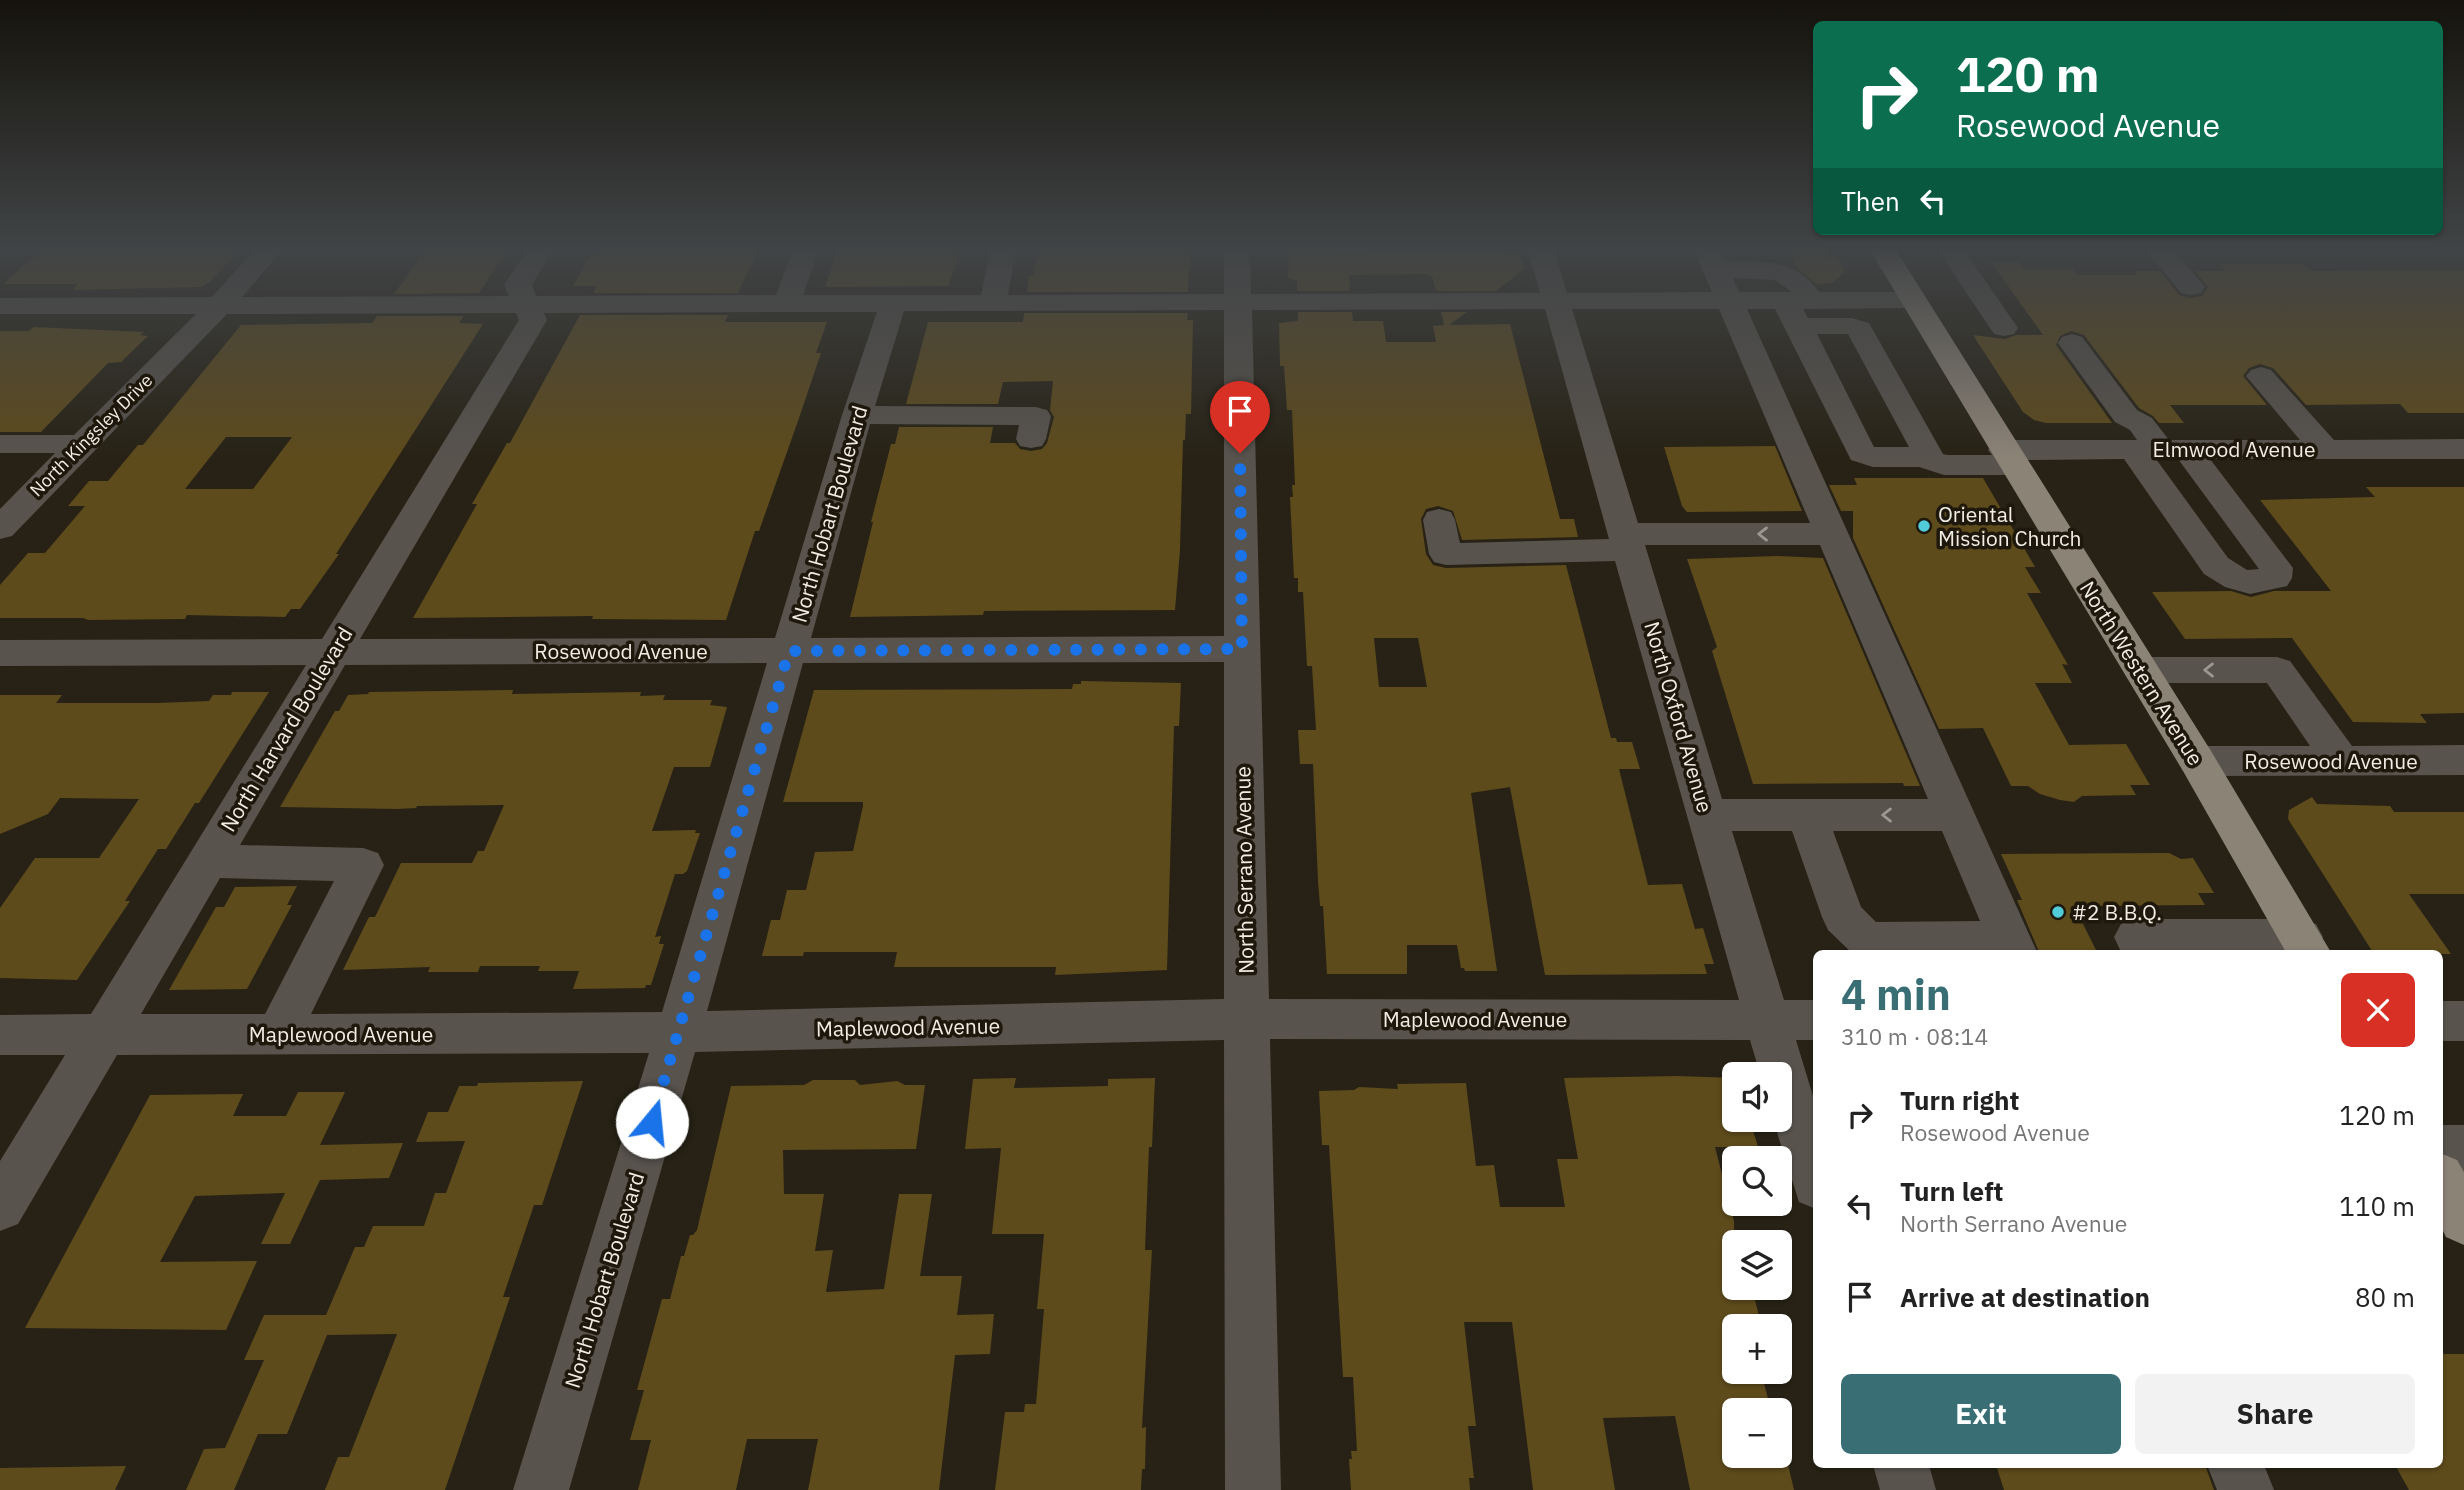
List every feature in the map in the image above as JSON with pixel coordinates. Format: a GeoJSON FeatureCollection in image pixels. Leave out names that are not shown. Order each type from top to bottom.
{"type":"FeatureCollection","features":[{"type":"Feature","properties":{"kind":"main road","name":"North Western Avenue"},"geometry":{"type":"LineString","coordinates":[[1925,320],[2197,761],[2305,946]]}},
{"type":"Feature","properties":{"kind":"main road"},"geometry":{"type":"LineString","coordinates":[[2443,1182],[2464,1220]]}},
{"type":"Feature","properties":{"kind":"street","name":"North Kingsley Drive"},"geometry":{"type":"LineString","coordinates":[[0,528],[205,320]]}},
{"type":"Feature","properties":{"kind":"street","name":"North Harvard Boulevard"},"geometry":{"type":"LineString","coordinates":[[0,1207],[205,861],[533,320]]}},
{"type":"Feature","properties":{"kind":"street","name":"North Hobart Boulevard"},"geometry":{"type":"LineString","coordinates":[[541,1490],[888,320]]}},
{"type":"Feature","properties":{"kind":"street","name":"North Serrano Avenue"},"geometry":{"type":"LineString","coordinates":[[1238,320],[1253,1490]]}},
{"type":"Feature","properties":{"kind":"street","name":"North Oxford Avenue"},"geometry":{"type":"LineString","coordinates":[[1562,320],[1813,1175]]}},
{"type":"Feature","properties":{"kind":"street"},"geometry":{"type":"LineString","coordinates":[[1737,320],[1955,815],[2000,946],[1867,940],[1843,917],[1807,815]]}},
{"type":"Feature","properties":{"kind":"street"},"geometry":{"type":"LineString","coordinates":[[1803,320],[1862,453]]}},
{"type":"Feature","properties":{"kind":"street"},"geometry":{"type":"LineString","coordinates":[[1831,320],[1859,329],[1928,453],[1922,457]]}},
{"type":"Feature","properties":{"kind":"street"},"geometry":{"type":"LineString","coordinates":[[1998,320],[2004,328]]}},
{"type":"Feature","properties":{"kind":"street"},"geometry":{"type":"LineString","coordinates":[[2072,343],[2126,416],[2141,424],[2160,450]]}},
{"type":"Feature","properties":{"kind":"street"},"geometry":{"type":"LineString","coordinates":[[2261,376],[2325,449]]}},
{"type":"Feature","properties":{"kind":"street"},"geometry":{"type":"LineString","coordinates":[[858,415],[1036,417]]}},
{"type":"Feature","properties":{"kind":"street"},"geometry":{"type":"LineString","coordinates":[[0,444],[83,444]]}},
{"type":"Feature","properties":{"kind":"street","name":"Elmwood Avenue"},"geometry":{"type":"LineString","coordinates":[[1798,460],[1852,460],[1862,453],[1873,457],[1922,457],[1944,465],[2009,457],[2160,450],[2464,449]]}},
{"type":"Feature","properties":{"kind":"street"},"geometry":{"type":"LineString","coordinates":[[1439,520],[1446,554],[1604,551],[1627,541],[1831,534]]}},
{"type":"Feature","properties":{"kind":"street","name":"Rosewood Avenue"},"geometry":{"type":"LineString","coordinates":[[0,653],[1242,649]]}},
{"type":"Feature","properties":{"kind":"street"},"geometry":{"type":"LineString","coordinates":[[2141,670],[2277,670],[2342,761]]}},
{"type":"Feature","properties":{"kind":"street","name":"Rosewood Avenue"},"geometry":{"type":"LineString","coordinates":[[2197,761],[2464,760]]}},
{"type":"Feature","properties":{"kind":"street"},"geometry":{"type":"LineString","coordinates":[[1707,815],[1955,815]]}},
{"type":"Feature","properties":{"kind":"street"},"geometry":{"type":"LineString","coordinates":[[205,861],[363,865],[278,1034]]}},
{"type":"Feature","properties":{"kind":"street"},"geometry":{"type":"LineString","coordinates":[[2142,950],[2136,937],[2305,946]]}},
{"type":"Feature","properties":{"kind":"street","name":"Maplewood Avenue"},"geometry":{"type":"LineString","coordinates":[[0,1035],[678,1032],[1246,1019],[1813,1020]]}},
{"type":"Feature","properties":{"kind":"street"},"geometry":{"type":"LineString","coordinates":[[2443,1021],[2464,1021]]}},
{"type":"Feature","properties":{"kind":"street"},"geometry":{"type":"LineString","coordinates":[[2443,1148],[2464,1148]]}},
{"type":"Feature","properties":{"kind":"street"},"geometry":{"type":"LineString","coordinates":[[1902,1468],[1908,1490]]}},
{"type":"Feature","properties":{"kind":"street"},"geometry":{"type":"LineString","coordinates":[[2236,1468],[2246,1490]]}},
{"type":"Feature","properties":{"kind":"building"},"geometry":{"type":"Polygon","coordinates":[[[374,320],[461,320],[459,323],[483,324],[336,554],[339,554],[300,609],[291,609],[285,617],[187,615],[185,619],[0,618],[0,585],[28,553],[45,553],[85,506],[68,506],[89,481],[108,481],[138,445],[143,445],[241,325],[372,323],[374,320]],[[226,437],[185,489],[253,489],[292,437],[226,437]]]}},
{"type":"Feature","properties":{"kind":"building"},"geometry":{"type":"Polygon","coordinates":[[[578,320],[827,322],[816,353],[821,353],[798,421],[759,531],[755,531],[726,620],[592,619],[593,616],[413,618],[477,504],[472,504],[507,443],[510,443],[578,320]]]}},
{"type":"Feature","properties":{"kind":"building"},"geometry":{"type":"Polygon","coordinates":[[[1023,320],[1193,320],[1191,414],[1186,414],[1183,440],[1180,550],[1175,610],[984,611],[983,615],[850,617],[891,444],[895,444],[899,427],[993,427],[990,443],[1015,443],[1020,449],[1031,451],[1042,449],[1047,443],[1054,417],[1050,410],[1053,381],[1003,382],[998,404],[906,404],[928,322],[1023,322],[1023,320]]]}},
{"type":"Feature","properties":{"kind":"building"},"geometry":{"type":"Polygon","coordinates":[[[1298,320],[1383,321],[1386,342],[1436,342],[1433,326],[1444,325],[1443,320],[1457,320],[1449,325],[1510,324],[1560,519],[1574,519],[1578,537],[1462,540],[1453,511],[1438,506],[1426,509],[1421,519],[1426,554],[1433,565],[1446,568],[1566,565],[1611,738],[1616,738],[1617,742],[1632,742],[1640,769],[1619,769],[1648,885],[1682,884],[1695,929],[1703,928],[1714,964],[1704,964],[1707,974],[1545,975],[1510,787],[1471,793],[1497,971],[1465,971],[1461,968],[1457,945],[1407,945],[1407,974],[1327,974],[1323,906],[1320,906],[1318,881],[1313,764],[1300,764],[1298,730],[1316,730],[1312,666],[1307,666],[1303,592],[1298,592],[1298,578],[1294,578],[1290,497],[1293,497],[1292,485],[1295,485],[1292,410],[1287,410],[1284,366],[1280,366],[1279,323],[1298,320]],[[1374,638],[1379,687],[1427,687],[1418,638],[1374,638]]]}},
{"type":"Feature","properties":{"kind":"building"},"geometry":{"type":"Polygon","coordinates":[[[2032,320],[2464,320],[2464,413],[2408,413],[2400,404],[2306,405],[2273,368],[2260,364],[2249,368],[2243,376],[2267,405],[2170,405],[2184,423],[2159,423],[2139,408],[2084,335],[2071,331],[2060,336],[2056,345],[2112,423],[2046,423],[2034,420],[2023,412],[1973,335],[2005,339],[2016,335],[2043,335],[2032,320]]]}},
{"type":"Feature","properties":{"kind":"building"},"geometry":{"type":"Polygon","coordinates":[[[34,327],[144,332],[140,335],[148,336],[121,362],[108,363],[41,432],[0,432],[0,331],[28,331],[34,327]]]}},
{"type":"Feature","properties":{"kind":"building"},"geometry":{"type":"Polygon","coordinates":[[[1775,446],[1802,511],[1687,512],[1682,506],[1664,447],[1775,446]]]}},
{"type":"Feature","properties":{"kind":"building"},"geometry":{"type":"Polygon","coordinates":[[[1854,478],[1983,478],[2035,567],[2025,567],[2041,593],[2027,593],[2068,665],[2062,664],[2072,683],[2035,683],[2069,745],[2126,744],[2150,785],[2130,785],[2136,795],[2082,796],[2074,802],[2060,800],[2040,794],[2028,786],[2011,786],[1983,728],[1939,729],[1853,538],[1853,511],[1841,511],[1829,485],[1857,485],[1854,478]]]}},
{"type":"Feature","properties":{"kind":"building"},"geometry":{"type":"Polygon","coordinates":[[[2366,487],[2464,487],[2464,713],[2420,714],[2427,723],[2353,722],[2292,638],[2185,639],[2152,592],[2231,591],[2251,597],[2274,591],[2331,591],[2260,500],[2375,497],[2366,487]]]}},
{"type":"Feature","properties":{"kind":"building"},"geometry":{"type":"Polygon","coordinates":[[[1777,556],[1823,558],[1920,786],[1904,786],[1903,783],[1753,784],[1712,651],[1717,647],[1687,559],[1777,556]]]}},
{"type":"Feature","properties":{"kind":"building"},"geometry":{"type":"Polygon","coordinates":[[[1081,681],[1181,683],[1179,726],[1174,726],[1167,970],[1055,975],[1056,967],[894,967],[897,952],[804,952],[803,956],[762,956],[771,920],[780,920],[787,890],[806,890],[815,852],[853,851],[863,806],[863,802],[783,802],[814,690],[1072,689],[1073,684],[1081,684],[1081,681]]]}},
{"type":"Feature","properties":{"kind":"building"},"geometry":{"type":"Polygon","coordinates":[[[513,690],[512,694],[641,692],[640,696],[665,695],[663,700],[712,700],[710,705],[727,707],[710,767],[674,767],[652,831],[696,830],[695,833],[700,833],[687,871],[675,874],[655,937],[661,936],[659,944],[664,944],[651,985],[646,985],[645,988],[573,989],[579,971],[538,971],[540,966],[480,966],[478,972],[428,972],[430,967],[343,970],[369,917],[375,917],[401,863],[472,863],[478,851],[484,851],[504,805],[417,806],[397,809],[280,807],[335,711],[339,711],[348,695],[369,692],[513,690]]]}},
{"type":"Feature","properties":{"kind":"building"},"geometry":{"type":"Polygon","coordinates":[[[232,692],[269,692],[199,803],[195,803],[166,849],[158,849],[125,901],[130,901],[77,980],[0,978],[0,908],[35,858],[99,858],[139,799],[60,798],[48,814],[0,834],[0,695],[62,695],[56,703],[158,703],[209,701],[213,695],[231,695],[232,692]]]}},
{"type":"Feature","properties":{"kind":"building"},"geometry":{"type":"Polygon","coordinates":[[[2312,797],[2317,804],[2390,806],[2394,812],[2464,812],[2464,894],[2409,894],[2451,954],[2443,954],[2443,950],[2371,950],[2288,819],[2289,810],[2312,797]]]}},
{"type":"Feature","properties":{"kind":"building"},"geometry":{"type":"Polygon","coordinates":[[[2169,853],[2181,859],[2193,858],[2214,893],[2198,893],[2205,905],[2074,906],[2096,950],[2038,950],[2017,900],[2022,900],[2001,854],[2169,853]]]}},
{"type":"Feature","properties":{"kind":"building"},"geometry":{"type":"Polygon","coordinates":[[[297,886],[287,905],[292,905],[247,989],[169,990],[216,907],[224,907],[235,887],[297,886]]]}},
{"type":"Feature","properties":{"kind":"building"},"geometry":{"type":"Polygon","coordinates":[[[1016,1078],[1014,1088],[1108,1086],[1108,1079],[1155,1078],[1145,1250],[1152,1250],[1142,1428],[1146,1427],[1145,1469],[1142,1469],[1141,1490],[995,1490],[1005,1412],[1024,1412],[1025,1404],[1036,1404],[1044,1309],[1037,1309],[1044,1234],[992,1234],[1001,1148],[965,1149],[973,1079],[1016,1078]]]}},
{"type":"Feature","properties":{"kind":"building"},"geometry":{"type":"Polygon","coordinates":[[[1564,1078],[1722,1078],[1722,1132],[1754,1132],[1758,1146],[1715,1147],[1722,1174],[1722,1216],[1733,1216],[1734,1221],[1734,1230],[1722,1230],[1722,1300],[1755,1300],[1758,1314],[1722,1314],[1722,1384],[1764,1384],[1768,1398],[1722,1398],[1722,1468],[1789,1468],[1794,1490],[1690,1490],[1675,1416],[1603,1418],[1615,1490],[1533,1490],[1512,1322],[1464,1322],[1476,1426],[1468,1426],[1474,1478],[1469,1478],[1470,1490],[1351,1490],[1349,1459],[1352,1459],[1351,1451],[1357,1451],[1353,1377],[1343,1377],[1329,1145],[1322,1145],[1319,1091],[1354,1090],[1359,1087],[1398,1089],[1397,1084],[1466,1083],[1476,1166],[1494,1165],[1500,1207],[1565,1207],[1557,1159],[1578,1159],[1564,1078]]]}},
{"type":"Feature","properties":{"kind":"building"},"geometry":{"type":"Polygon","coordinates":[[[813,1080],[855,1080],[860,1085],[897,1081],[905,1085],[925,1085],[916,1149],[783,1150],[784,1194],[824,1194],[815,1251],[833,1250],[826,1292],[884,1289],[899,1194],[932,1194],[920,1276],[962,1276],[957,1315],[994,1314],[990,1354],[955,1355],[939,1490],[808,1490],[818,1439],[747,1439],[736,1490],[638,1490],[651,1440],[630,1440],[644,1390],[637,1390],[662,1299],[670,1299],[681,1256],[684,1256],[690,1235],[697,1230],[731,1086],[804,1085],[813,1080]]]}},
{"type":"Feature","properties":{"kind":"building"},"geometry":{"type":"Polygon","coordinates":[[[583,1081],[542,1205],[534,1205],[503,1297],[510,1297],[445,1490],[325,1490],[338,1457],[349,1457],[397,1334],[327,1335],[287,1434],[258,1434],[234,1490],[186,1490],[204,1449],[225,1448],[264,1360],[244,1360],[264,1315],[326,1315],[355,1247],[364,1247],[373,1226],[424,1226],[435,1193],[446,1193],[465,1141],[416,1142],[428,1112],[448,1112],[459,1086],[477,1086],[478,1083],[583,1081]]]}},
{"type":"Feature","properties":{"kind":"building"},"geometry":{"type":"Polygon","coordinates":[[[298,1092],[345,1092],[320,1145],[403,1143],[389,1178],[320,1180],[290,1244],[261,1244],[285,1193],[195,1196],[160,1262],[257,1261],[226,1330],[25,1328],[150,1095],[243,1094],[233,1116],[286,1116],[298,1092]]]}},
{"type":"Feature","properties":{"kind":"building"},"geometry":{"type":"Polygon","coordinates":[[[2443,1354],[2464,1354],[2464,1490],[2409,1490],[2397,1468],[2443,1468],[2443,1354]]]}},
{"type":"Feature","properties":{"kind":"building"},"geometry":{"type":"Polygon","coordinates":[[[126,1466],[115,1490],[0,1490],[0,1468],[126,1466]]]}},
{"type":"Feature","properties":{"kind":"building"},"geometry":{"type":"Polygon","coordinates":[[[1997,1468],[2206,1468],[2214,1490],[2004,1490],[1997,1468]]]}},
{"type":"Feature","properties":{"kind":"place","name":"Oriental Mission Church"},"geometry":{"type":"Point","coordinates":[1924,526]}},
{"type":"Feature","properties":{"kind":"place","name":"#2 B.B.Q."},"geometry":{"type":"Point","coordinates":[2058,912]}},
{"type":"Feature","properties":{"kind":"route"},"geometry":{"type":"LineString","coordinates":[[652,1122],[789,651],[1242,649],[1240,453]]}}]}
